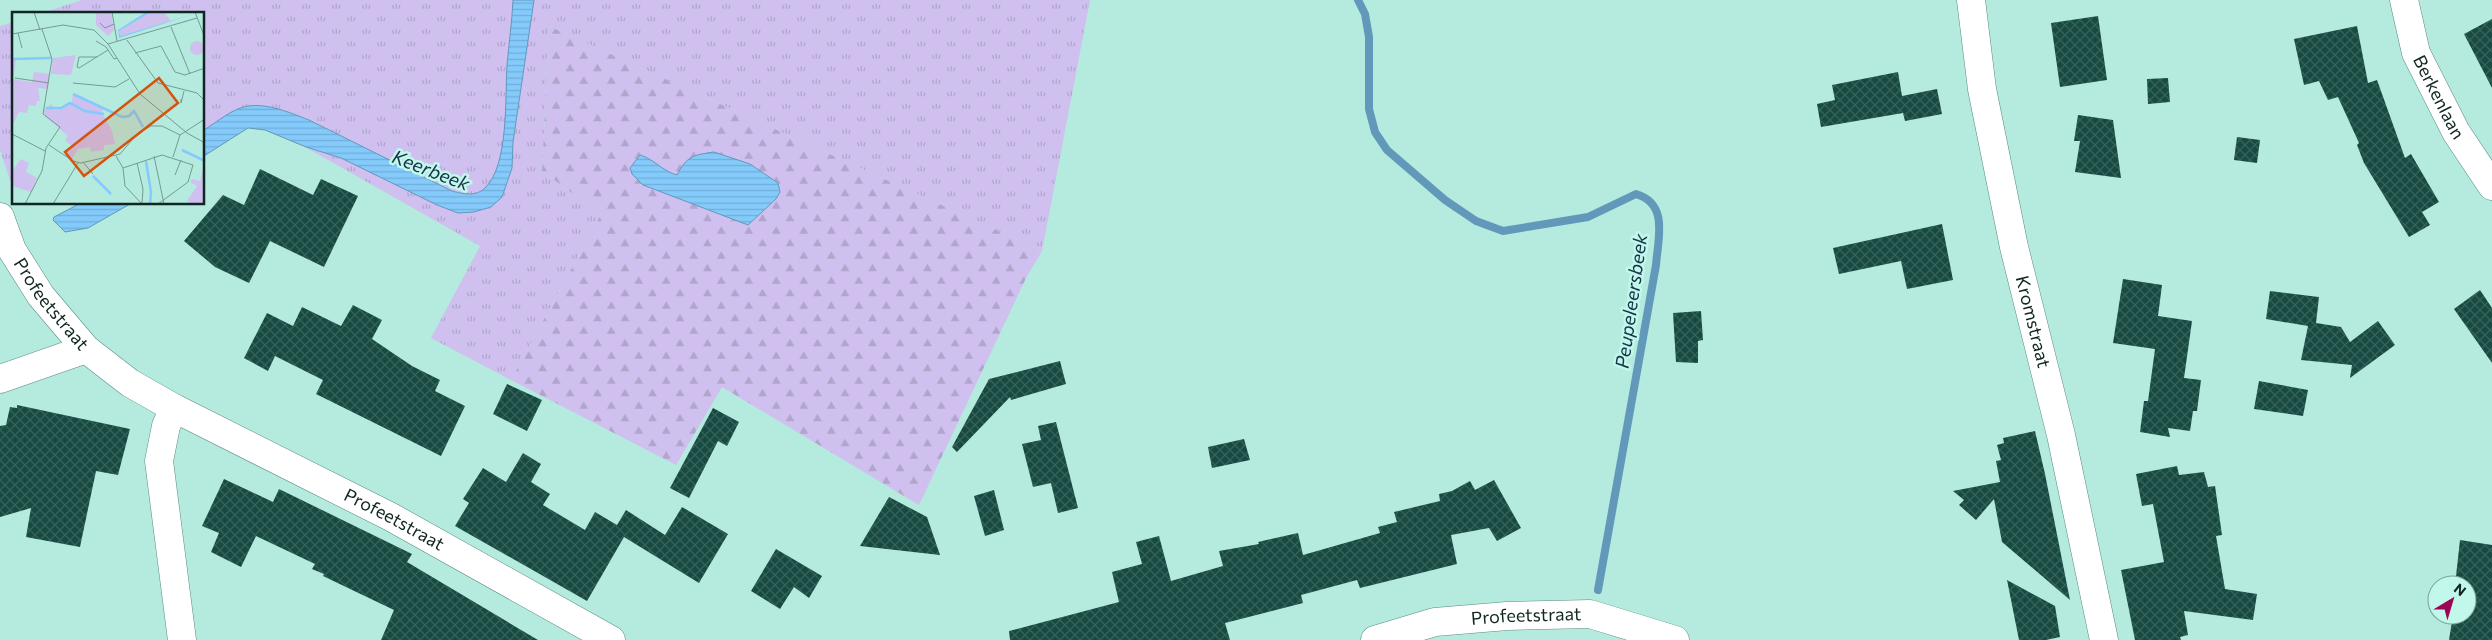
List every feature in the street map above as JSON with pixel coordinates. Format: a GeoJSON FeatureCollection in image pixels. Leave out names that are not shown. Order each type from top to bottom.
{"type":"FeatureCollection","features":[{"type":"Feature","properties":{"kind":"street","name":"Kromstraat"},"geometry":{"type":"LineString","coordinates":[[1971,0],[1982,89],[2014,247],[2062,435],[2104,640]]}},
{"type":"Feature","properties":{"kind":"street","name":"Berkenlaan"},"geometry":{"type":"LineString","coordinates":[[2404,0],[2416,53],[2456,132],[2492,186]]}},
{"type":"Feature","properties":{"kind":"street","name":"Profeetstraat"},"geometry":{"type":"LineString","coordinates":[[0,217],[12,250],[41,296],[86,348],[130,383],[174,408],[391,517],[611,640]]}},
{"type":"Feature","properties":{"kind":"street"},"geometry":{"type":"LineString","coordinates":[[0,379],[86,348]]}},
{"type":"Feature","properties":{"kind":"street"},"geometry":{"type":"LineString","coordinates":[[174,408],[166,426],[159,461],[182,640]]}},
{"type":"Feature","properties":{"kind":"street","name":"Profeetstraat"},"geometry":{"type":"LineString","coordinates":[[1376,640],[1435,622],[1508,616],[1590,614],[1675,640]]}},
{"type":"Feature","properties":{"kind":"green space"},"geometry":{"type":"Polygon","coordinates":[[[82,0],[1090,0],[1042,251],[549,26],[542,171],[601,214],[511,380],[431,338],[480,246],[261,122],[205,141],[205,12],[45,12],[82,0]]]}},
{"type":"Feature","properties":{"kind":"green space"},"geometry":{"type":"Polygon","coordinates":[[[12,23],[12,186],[0,150],[0,26],[12,23]]]}},
{"type":"Feature","properties":{"kind":"green space"},"geometry":{"type":"Polygon","coordinates":[[[549,26],[1042,251],[1026,278],[919,505],[722,387],[676,465],[511,380],[601,214],[542,171],[549,26]]]}},
{"type":"Feature","properties":{"kind":"water"},"geometry":{"type":"Polygon","coordinates":[[[513,0],[534,0],[513,142],[512,168],[502,197],[491,207],[474,212],[458,213],[437,205],[341,158],[306,147],[265,130],[248,128],[205,155],[205,129],[237,109],[256,105],[279,109],[309,120],[452,191],[469,194],[477,193],[485,188],[493,177],[502,147],[513,0]]]}},
{"type":"Feature","properties":{"kind":"water"},"geometry":{"type":"Polygon","coordinates":[[[714,152],[750,164],[778,183],[780,192],[776,199],[748,225],[643,185],[632,174],[630,168],[640,155],[677,175],[684,164],[691,158],[714,152]]]}},
{"type":"Feature","properties":{"kind":"water"},"geometry":{"type":"Polygon","coordinates":[[[77,205],[128,205],[88,228],[65,232],[53,220],[54,217],[77,205]]]}},
{"type":"Feature","properties":{"kind":"building"},"geometry":{"type":"Polygon","coordinates":[[[2098,16],[2107,80],[2060,87],[2051,23],[2098,16]]]}},
{"type":"Feature","properties":{"kind":"building"},"geometry":{"type":"Polygon","coordinates":[[[2492,19],[2492,88],[2464,34],[2492,19]]]}},
{"type":"Feature","properties":{"kind":"building"},"geometry":{"type":"Polygon","coordinates":[[[2357,26],[2368,83],[2377,80],[2405,158],[2411,154],[2439,202],[2422,212],[2430,225],[2409,237],[2364,163],[2357,145],[2359,143],[2338,97],[2328,100],[2319,81],[2304,85],[2294,39],[2357,26]]]}},
{"type":"Feature","properties":{"kind":"building"},"geometry":{"type":"Polygon","coordinates":[[[1898,72],[1902,96],[1937,89],[1942,114],[1905,121],[1903,113],[1821,127],[1817,104],[1835,100],[1832,85],[1898,72]]]}},
{"type":"Feature","properties":{"kind":"building"},"geometry":{"type":"Polygon","coordinates":[[[2168,78],[2170,102],[2148,104],[2147,79],[2168,78]]]}},
{"type":"Feature","properties":{"kind":"building"},"geometry":{"type":"Polygon","coordinates":[[[2078,115],[2113,120],[2121,178],[2075,172],[2080,141],[2074,141],[2078,115]]]}},
{"type":"Feature","properties":{"kind":"building"},"geometry":{"type":"Polygon","coordinates":[[[2237,137],[2260,140],[2257,163],[2234,160],[2237,137]]]}},
{"type":"Feature","properties":{"kind":"building"},"geometry":{"type":"Polygon","coordinates":[[[260,169],[313,195],[321,179],[358,196],[324,267],[270,241],[249,283],[215,267],[184,241],[223,195],[244,205],[260,169]]]}},
{"type":"Feature","properties":{"kind":"building"},"geometry":{"type":"Polygon","coordinates":[[[1942,224],[1953,280],[1907,289],[1901,261],[1839,274],[1833,248],[1942,224]]]}},
{"type":"Feature","properties":{"kind":"building"},"geometry":{"type":"Polygon","coordinates":[[[2123,279],[2162,285],[2158,316],[2192,321],[2184,378],[2201,380],[2197,411],[2193,411],[2190,431],[2168,428],[2170,437],[2140,432],[2144,401],[2148,401],[2155,349],[2113,343],[2123,279]]]}},
{"type":"Feature","properties":{"kind":"building"},"geometry":{"type":"Polygon","coordinates":[[[2480,290],[2492,308],[2492,363],[2454,309],[2480,290]]]}},
{"type":"Feature","properties":{"kind":"building"},"geometry":{"type":"Polygon","coordinates":[[[2270,291],[2319,297],[2316,323],[2341,327],[2350,342],[2378,321],[2395,345],[2350,378],[2352,365],[2301,360],[2308,326],[2266,319],[2270,291]]]}},
{"type":"Feature","properties":{"kind":"building"},"geometry":{"type":"Polygon","coordinates":[[[353,305],[382,320],[372,339],[412,366],[440,380],[435,391],[465,406],[441,456],[316,394],[323,380],[275,356],[268,371],[244,358],[267,313],[293,326],[302,307],[341,326],[353,305]]]}},
{"type":"Feature","properties":{"kind":"building"},"geometry":{"type":"Polygon","coordinates":[[[1701,311],[1703,340],[1698,341],[1698,363],[1676,362],[1673,313],[1701,311]]]}},
{"type":"Feature","properties":{"kind":"building"},"geometry":{"type":"Polygon","coordinates":[[[1060,361],[1066,384],[1011,400],[1010,397],[957,452],[952,447],[989,379],[1060,361]]]}},
{"type":"Feature","properties":{"kind":"building"},"geometry":{"type":"Polygon","coordinates":[[[2259,381],[2308,390],[2303,416],[2254,409],[2259,381]]]}},
{"type":"Feature","properties":{"kind":"building"},"geometry":{"type":"Polygon","coordinates":[[[507,384],[542,400],[527,431],[493,414],[507,384]]]}},
{"type":"Feature","properties":{"kind":"building"},"geometry":{"type":"Polygon","coordinates":[[[17,405],[130,429],[118,475],[96,471],[80,547],[26,537],[31,508],[0,517],[0,426],[6,425],[10,407],[17,408],[17,405]]]}},
{"type":"Feature","properties":{"kind":"building"},"geometry":{"type":"Polygon","coordinates":[[[713,408],[739,422],[727,446],[718,441],[689,498],[670,488],[713,408]]]}},
{"type":"Feature","properties":{"kind":"building"},"geometry":{"type":"Polygon","coordinates":[[[1056,422],[1078,508],[1058,513],[1051,483],[1033,487],[1022,444],[1041,440],[1038,426],[1056,422]]]}},
{"type":"Feature","properties":{"kind":"building"},"geometry":{"type":"Polygon","coordinates":[[[2035,431],[2070,600],[2002,542],[1994,499],[1976,520],[1959,505],[1964,500],[1953,491],[2000,482],[1996,461],[2001,460],[1997,445],[2004,443],[2003,438],[2035,431]]]}},
{"type":"Feature","properties":{"kind":"building"},"geometry":{"type":"Polygon","coordinates":[[[1244,439],[1250,460],[1212,468],[1208,447],[1244,439]]]}},
{"type":"Feature","properties":{"kind":"building"},"geometry":{"type":"Polygon","coordinates":[[[523,453],[541,464],[531,482],[550,494],[543,505],[585,530],[595,512],[617,525],[626,510],[665,535],[682,507],[728,534],[699,583],[624,537],[587,601],[455,526],[469,503],[463,499],[483,468],[506,482],[523,453]]]}},
{"type":"Feature","properties":{"kind":"building"},"geometry":{"type":"Polygon","coordinates":[[[2177,466],[2179,475],[2204,472],[2208,487],[2215,486],[2222,535],[2216,536],[2225,589],[2257,594],[2253,620],[2184,611],[2188,635],[2180,637],[2181,640],[2135,640],[2121,570],[2164,562],[2153,504],[2142,506],[2136,474],[2177,466]]]}},
{"type":"Feature","properties":{"kind":"building"},"geometry":{"type":"Polygon","coordinates":[[[224,479],[273,502],[279,489],[412,554],[407,562],[538,640],[381,640],[394,610],[323,576],[324,574],[312,569],[315,564],[256,536],[241,567],[211,552],[219,533],[202,526],[224,479]]]}},
{"type":"Feature","properties":{"kind":"building"},"geometry":{"type":"Polygon","coordinates":[[[1494,480],[1521,528],[1497,541],[1489,528],[1451,535],[1457,564],[1360,588],[1357,580],[1301,595],[1303,603],[1225,623],[1230,640],[1010,640],[1009,631],[1119,602],[1112,572],[1142,564],[1136,542],[1159,536],[1171,581],[1223,566],[1219,551],[1259,544],[1258,542],[1298,533],[1303,555],[1380,533],[1378,527],[1397,522],[1394,512],[1440,501],[1439,494],[1452,491],[1470,481],[1475,490],[1494,480]]]}},
{"type":"Feature","properties":{"kind":"building"},"geometry":{"type":"Polygon","coordinates":[[[994,490],[1004,530],[985,536],[974,496],[994,490]]]}},
{"type":"Feature","properties":{"kind":"building"},"geometry":{"type":"Polygon","coordinates":[[[889,497],[927,517],[940,555],[860,546],[889,497]]]}},
{"type":"Feature","properties":{"kind":"building"},"geometry":{"type":"Polygon","coordinates":[[[2460,540],[2492,545],[2492,640],[2449,640],[2451,625],[2477,625],[2477,575],[2456,575],[2460,540]]]}},
{"type":"Feature","properties":{"kind":"building"},"geometry":{"type":"Polygon","coordinates":[[[776,549],[822,576],[809,598],[794,587],[780,609],[751,591],[776,549]]]}},
{"type":"Feature","properties":{"kind":"building"},"geometry":{"type":"Polygon","coordinates":[[[2007,580],[2055,606],[2060,637],[2046,640],[2019,640],[2007,580]]]}},
{"type":"Feature","properties":{"kind":"waterway","name":"Peupeleersbeek"},"geometry":{"type":"LineString","coordinates":[[1358,0],[1365,14],[1369,37],[1369,109],[1375,132],[1387,150],[1445,200],[1476,221],[1503,231],[1588,217],[1636,194],[1646,199],[1653,206],[1657,214],[1659,233],[1656,265],[1598,590]]}},
{"type":"Feature","properties":{"kind":"water label","name":"Keerbeek"},"geometry":{"type":"Point","coordinates":[431,170]}}]}
